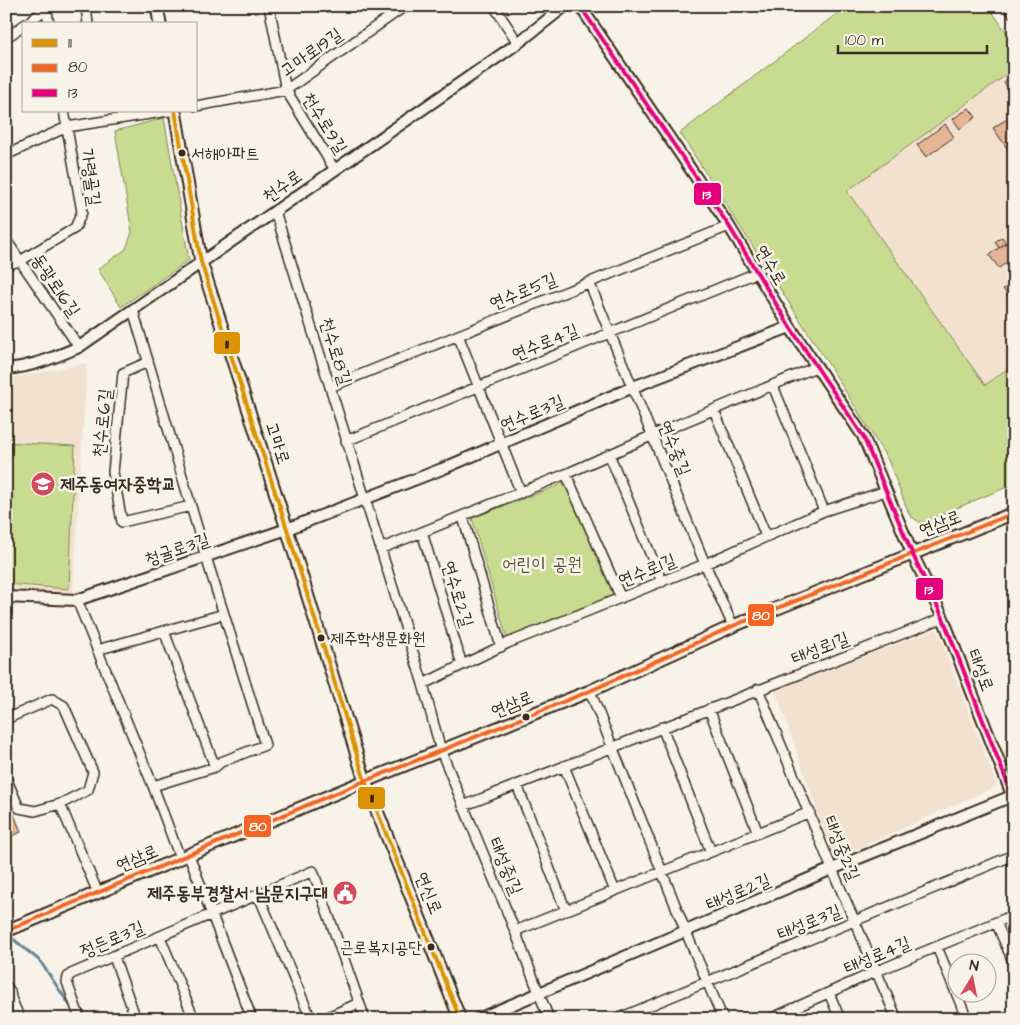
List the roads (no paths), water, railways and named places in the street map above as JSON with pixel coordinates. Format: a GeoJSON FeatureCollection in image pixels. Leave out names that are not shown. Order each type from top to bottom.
{"type":"FeatureCollection","features":[{"type":"Feature","properties":{"kind":"main road"},"geometry":{"type":"LineString","coordinates":[[157,6],[160,22]]}},
{"type":"Feature","properties":{"kind":"main road"},"geometry":{"type":"LineString","coordinates":[[1010,6],[1014,12]]}},
{"type":"Feature","properties":{"kind":"main road","name":"고마로"},"geometry":{"type":"LineString","coordinates":[[175,112],[201,262],[365,781]]}},
{"type":"Feature","properties":{"kind":"main road","name":"연삼로"},"geometry":{"type":"LineString","coordinates":[[6,932],[365,781],[590,691],[733,626],[1014,513]]}},
{"type":"Feature","properties":{"kind":"main road","name":"연신로"},"geometry":{"type":"LineString","coordinates":[[365,781],[460,1019]]}},
{"type":"Feature","properties":{"kind":"street"},"geometry":{"type":"LineString","coordinates":[[86,6],[88,22]]}},
{"type":"Feature","properties":{"kind":"street","name":"천수로9길"},"geometry":{"type":"LineString","coordinates":[[269,6],[286,90],[335,170]]}},
{"type":"Feature","properties":{"kind":"street","name":"고마로19길"},"geometry":{"type":"LineString","coordinates":[[198,106],[286,90],[393,10],[404,6]]}},
{"type":"Feature","properties":{"kind":"street"},"geometry":{"type":"LineString","coordinates":[[494,6],[518,43]]}},
{"type":"Feature","properties":{"kind":"street","name":"천수로"},"geometry":{"type":"LineString","coordinates":[[6,369],[50,360],[79,347],[518,43],[565,6]]}},
{"type":"Feature","properties":{"kind":"street","name":"연수로"},"geometry":{"type":"LineString","coordinates":[[580,6],[729,226],[756,273],[863,436],[912,553]]}},
{"type":"Feature","properties":{"kind":"street"},"geometry":{"type":"LineString","coordinates":[[27,22],[46,7],[49,22]]}},
{"type":"Feature","properties":{"kind":"street"},"geometry":{"type":"LineString","coordinates":[[6,38],[22,26]]}},
{"type":"Feature","properties":{"kind":"street","name":"가령골길"},"geometry":{"type":"LineString","coordinates":[[6,265],[20,261],[75,228],[82,212],[64,112]]}},
{"type":"Feature","properties":{"kind":"street"},"geometry":{"type":"LineString","coordinates":[[6,154],[67,127],[162,112]]}},
{"type":"Feature","properties":{"kind":"street","name":"천수로8길"},"geometry":{"type":"LineString","coordinates":[[276,211],[364,500]]}},
{"type":"Feature","properties":{"kind":"street","name":"연수로5길"},"geometry":{"type":"LineString","coordinates":[[330,387],[729,226]]}},
{"type":"Feature","properties":{"kind":"street","name":"동광로16길"},"geometry":{"type":"LineString","coordinates":[[6,240],[79,347]]}},
{"type":"Feature","properties":{"kind":"street","name":"연수로4길"},"geometry":{"type":"LineString","coordinates":[[346,440],[756,273]]}},
{"type":"Feature","properties":{"kind":"street","name":"연수중길"},"geometry":{"type":"LineString","coordinates":[[589,282],[705,564],[733,626]]}},
{"type":"Feature","properties":{"kind":"street"},"geometry":{"type":"LineString","coordinates":[[133,310],[206,557],[265,744],[221,762],[215,767],[153,786]]}},
{"type":"Feature","properties":{"kind":"street","name":"연수로3길"},"geometry":{"type":"LineString","coordinates":[[287,530],[502,444],[633,387],[790,326]]}},
{"type":"Feature","properties":{"kind":"street"},"geometry":{"type":"LineString","coordinates":[[458,335],[521,492]]}},
{"type":"Feature","properties":{"kind":"street","name":"천수로6길"},"geometry":{"type":"LineString","coordinates":[[148,362],[123,374],[113,472],[122,522],[191,506]]}},
{"type":"Feature","properties":{"kind":"street"},"geometry":{"type":"LineString","coordinates":[[380,549],[566,474],[653,435],[816,367]]}},
{"type":"Feature","properties":{"kind":"street"},"geometry":{"type":"LineString","coordinates":[[773,386],[824,511]]}},
{"type":"Feature","properties":{"kind":"street"},"geometry":{"type":"LineString","coordinates":[[714,410],[766,536]]}},
{"type":"Feature","properties":{"kind":"street"},"geometry":{"type":"LineString","coordinates":[[609,454],[662,582]]}},
{"type":"Feature","properties":{"kind":"street"},"geometry":{"type":"LineString","coordinates":[[566,474],[621,598]]}},
{"type":"Feature","properties":{"kind":"street","name":"연수로1길"},"geometry":{"type":"LineString","coordinates":[[423,684],[501,647],[705,564],[824,511],[886,491]]}},
{"type":"Feature","properties":{"kind":"street"},"geometry":{"type":"LineString","coordinates":[[364,500],[423,684],[441,751]]}},
{"type":"Feature","properties":{"kind":"street","name":"연수로2길"},"geometry":{"type":"LineString","coordinates":[[463,516],[501,647]]}},
{"type":"Feature","properties":{"kind":"street","name":"청귤로3길"},"geometry":{"type":"LineString","coordinates":[[6,597],[77,600],[287,530]]}},
{"type":"Feature","properties":{"kind":"street","name":"연수로2길"},"geometry":{"type":"LineString","coordinates":[[422,532],[462,665]]}},
{"type":"Feature","properties":{"kind":"street","name":"태성로"},"geometry":{"type":"LineString","coordinates":[[912,553],[943,618],[1013,798]]}},
{"type":"Feature","properties":{"kind":"street"},"geometry":{"type":"LineString","coordinates":[[77,600],[153,786],[210,915],[252,1019]]}},
{"type":"Feature","properties":{"kind":"street"},"geometry":{"type":"LineString","coordinates":[[98,650],[224,614]]}},
{"type":"Feature","properties":{"kind":"street","name":"태성로1길"},"geometry":{"type":"LineString","coordinates":[[463,806],[943,618]]}},
{"type":"Feature","properties":{"kind":"street"},"geometry":{"type":"LineString","coordinates":[[164,631],[215,767]]}},
{"type":"Feature","properties":{"kind":"street","name":"태성중2길"},"geometry":{"type":"LineString","coordinates":[[758,689],[832,869],[897,1019]]}},
{"type":"Feature","properties":{"kind":"street"},"geometry":{"type":"LineString","coordinates":[[590,691],[686,932],[723,1019]]}},
{"type":"Feature","properties":{"kind":"street"},"geometry":{"type":"LineString","coordinates":[[6,719],[52,699],[64,706],[93,772],[88,790],[60,804],[35,812],[20,808],[6,778]]}},
{"type":"Feature","properties":{"kind":"street"},"geometry":{"type":"LineString","coordinates":[[709,709],[758,833]]}},
{"type":"Feature","properties":{"kind":"street"},"geometry":{"type":"LineString","coordinates":[[662,727],[711,852]]}},
{"type":"Feature","properties":{"kind":"street","name":"태성중1길"},"geometry":{"type":"LineString","coordinates":[[441,751],[549,1019]]}},
{"type":"Feature","properties":{"kind":"street"},"geometry":{"type":"LineString","coordinates":[[564,766],[615,891]]}},
{"type":"Feature","properties":{"kind":"street"},"geometry":{"type":"LineString","coordinates":[[517,785],[566,911]]}},
{"type":"Feature","properties":{"kind":"street","name":"태성로2길"},"geometry":{"type":"LineString","coordinates":[[478,1019],[832,869],[1013,798]]}},
{"type":"Feature","properties":{"kind":"street"},"geometry":{"type":"LineString","coordinates":[[60,804],[98,893]]}},
{"type":"Feature","properties":{"kind":"street"},"geometry":{"type":"LineString","coordinates":[[515,931],[810,812]]}},
{"type":"Feature","properties":{"kind":"street","name":"태성로3길"},"geometry":{"type":"LineString","coordinates":[[617,1019],[1014,855]]}},
{"type":"Feature","properties":{"kind":"street","name":"정든로3길"},"geometry":{"type":"LineString","coordinates":[[80,1019],[67,982],[68,977],[313,871],[365,1019]]}},
{"type":"Feature","properties":{"kind":"street"},"geometry":{"type":"LineString","coordinates":[[258,894],[311,1019]]}},
{"type":"Feature","properties":{"kind":"street","name":"태성로4길"},"geometry":{"type":"LineString","coordinates":[[770,1019],[780,1017],[877,972],[1014,915]]}},
{"type":"Feature","properties":{"kind":"street"},"geometry":{"type":"LineString","coordinates":[[996,922],[1014,964]]}},
{"type":"Feature","properties":{"kind":"street"},"geometry":{"type":"LineString","coordinates":[[160,937],[194,1019]]}},
{"type":"Feature","properties":{"kind":"street","name":"태성로4길"},"geometry":{"type":"LineString","coordinates":[[937,947],[967,1019]]}},
{"type":"Feature","properties":{"kind":"street"},"geometry":{"type":"LineString","coordinates":[[114,957],[136,1019]]}},
{"type":"Feature","properties":{"kind":"street"},"geometry":{"type":"LineString","coordinates":[[6,986],[10,991],[8,999],[20,1019]]}},
{"type":"Feature","properties":{"kind":"street","name":"태성로4길"},"geometry":{"type":"LineString","coordinates":[[829,993],[840,1019]]}},
{"type":"Feature","properties":{"kind":"street"},"geometry":{"type":"LineString","coordinates":[[323,1019],[359,1003]]}},
{"type":"Feature","properties":{"kind":"waterway"},"geometry":{"type":"LineString","coordinates":[[7,934],[40,961],[71,1007]]}},
{"type":"Feature","properties":{"kind":"place","name":"서해아파트"},"geometry":{"type":"Point","coordinates":[182,153]}},
{"type":"Feature","properties":{"kind":"place","name":"제주동여자중학교"},"geometry":{"type":"Point","coordinates":[43,484]}},
{"type":"Feature","properties":{"kind":"place","name":"제주학생문화원"},"geometry":{"type":"Point","coordinates":[321,638]}},
{"type":"Feature","properties":{"kind":"place","name":"제주동부경찰서 남문지구대"},"geometry":{"type":"Point","coordinates":[345,893]}},
{"type":"Feature","properties":{"kind":"place","name":"근로복지공단"},"geometry":{"type":"Point","coordinates":[431,947]}},
{"type":"Feature","properties":{"kind":"park label","name":"어린이 공원"},"geometry":{"type":"Point","coordinates":[542,564]}}]}
